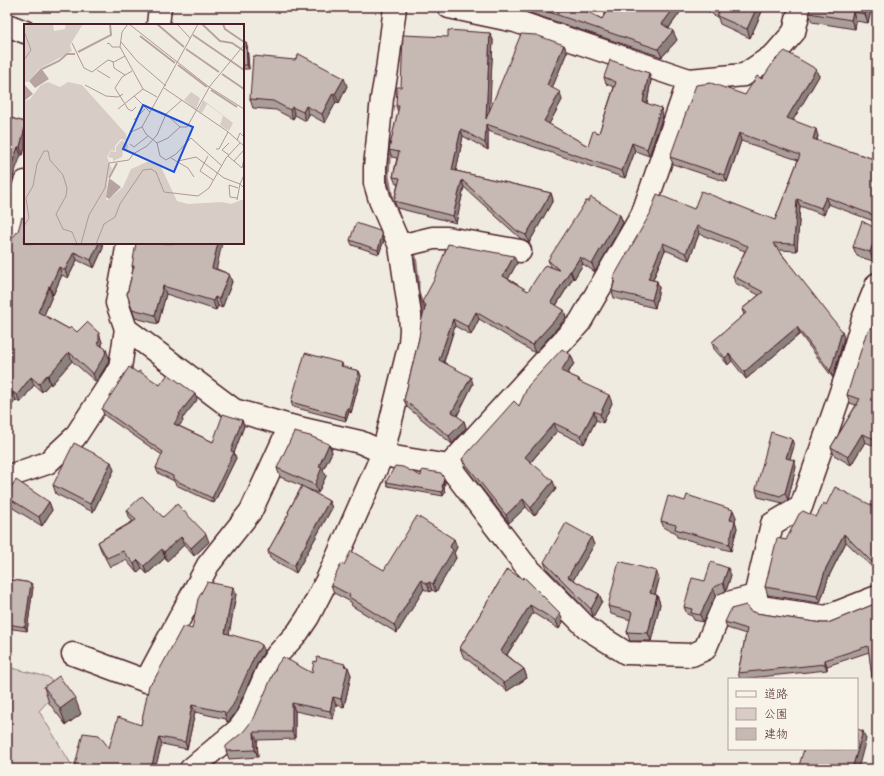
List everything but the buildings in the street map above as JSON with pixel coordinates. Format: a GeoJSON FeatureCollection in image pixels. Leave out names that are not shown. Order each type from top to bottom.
{"type":"FeatureCollection","features":[{"type":"Feature","properties":{"kind":"street"},"geometry":{"type":"LineString","coordinates":[[158,24],[160,7]]}},
{"type":"Feature","properties":{"kind":"street"},"geometry":{"type":"LineString","coordinates":[[191,769],[239,728],[247,718],[269,667],[298,632],[327,580],[383,452],[410,344],[411,329],[407,244],[380,200],[375,183],[375,167],[382,98],[395,7]]}},
{"type":"Feature","properties":{"kind":"street"},"geometry":{"type":"LineString","coordinates":[[448,7],[516,21],[643,63],[689,80],[744,75],[775,54],[794,32],[800,7]]}},
{"type":"Feature","properties":{"kind":"street"},"geometry":{"type":"LineString","coordinates":[[7,25],[24,32]]}},
{"type":"Feature","properties":{"kind":"street"},"geometry":{"type":"LineString","coordinates":[[449,466],[580,322],[642,215],[689,80]]}},
{"type":"Feature","properties":{"kind":"street"},"geometry":{"type":"LineString","coordinates":[[7,234],[9,235],[13,201],[24,184]]}},
{"type":"Feature","properties":{"kind":"street"},"geometry":{"type":"LineString","coordinates":[[407,244],[433,238],[447,238],[520,251]]}},
{"type":"Feature","properties":{"kind":"street"},"geometry":{"type":"LineString","coordinates":[[15,474],[47,463],[75,437],[120,368],[126,329],[117,303],[128,244]]}},
{"type":"Feature","properties":{"kind":"street"},"geometry":{"type":"LineString","coordinates":[[877,284],[863,319],[846,377],[801,507],[772,524],[755,596],[760,607],[826,617],[877,597]]}},
{"type":"Feature","properties":{"kind":"street"},"geometry":{"type":"LineString","coordinates":[[126,329],[234,410],[290,426],[360,442],[394,457],[449,466],[525,565],[588,629],[626,653],[692,655],[705,649],[724,604],[755,596]]}},
{"type":"Feature","properties":{"kind":"street"},"geometry":{"type":"LineString","coordinates":[[73,654],[146,681],[208,565],[251,511],[290,426]]}},
{"type":"Feature","properties":{"kind":"green space"},"geometry":{"type":"Polygon","coordinates":[[[7,667],[48,677],[59,689],[39,711],[74,769],[7,769],[7,667]]]}},
{"type":"Feature","properties":{"kind":"green space"},"geometry":{"type":"Polygon","coordinates":[[[539,763],[568,769],[523,769],[539,763]]]}},
{"type":"Feature","properties":{"kind":"waterway"},"geometry":{"type":"LineString","coordinates":[[388,144],[386,177],[390,197]]}},
{"type":"Feature","properties":{"kind":"waterway"},"geometry":{"type":"LineString","coordinates":[[410,245],[416,279],[416,293],[422,310],[420,329]]}}]}
